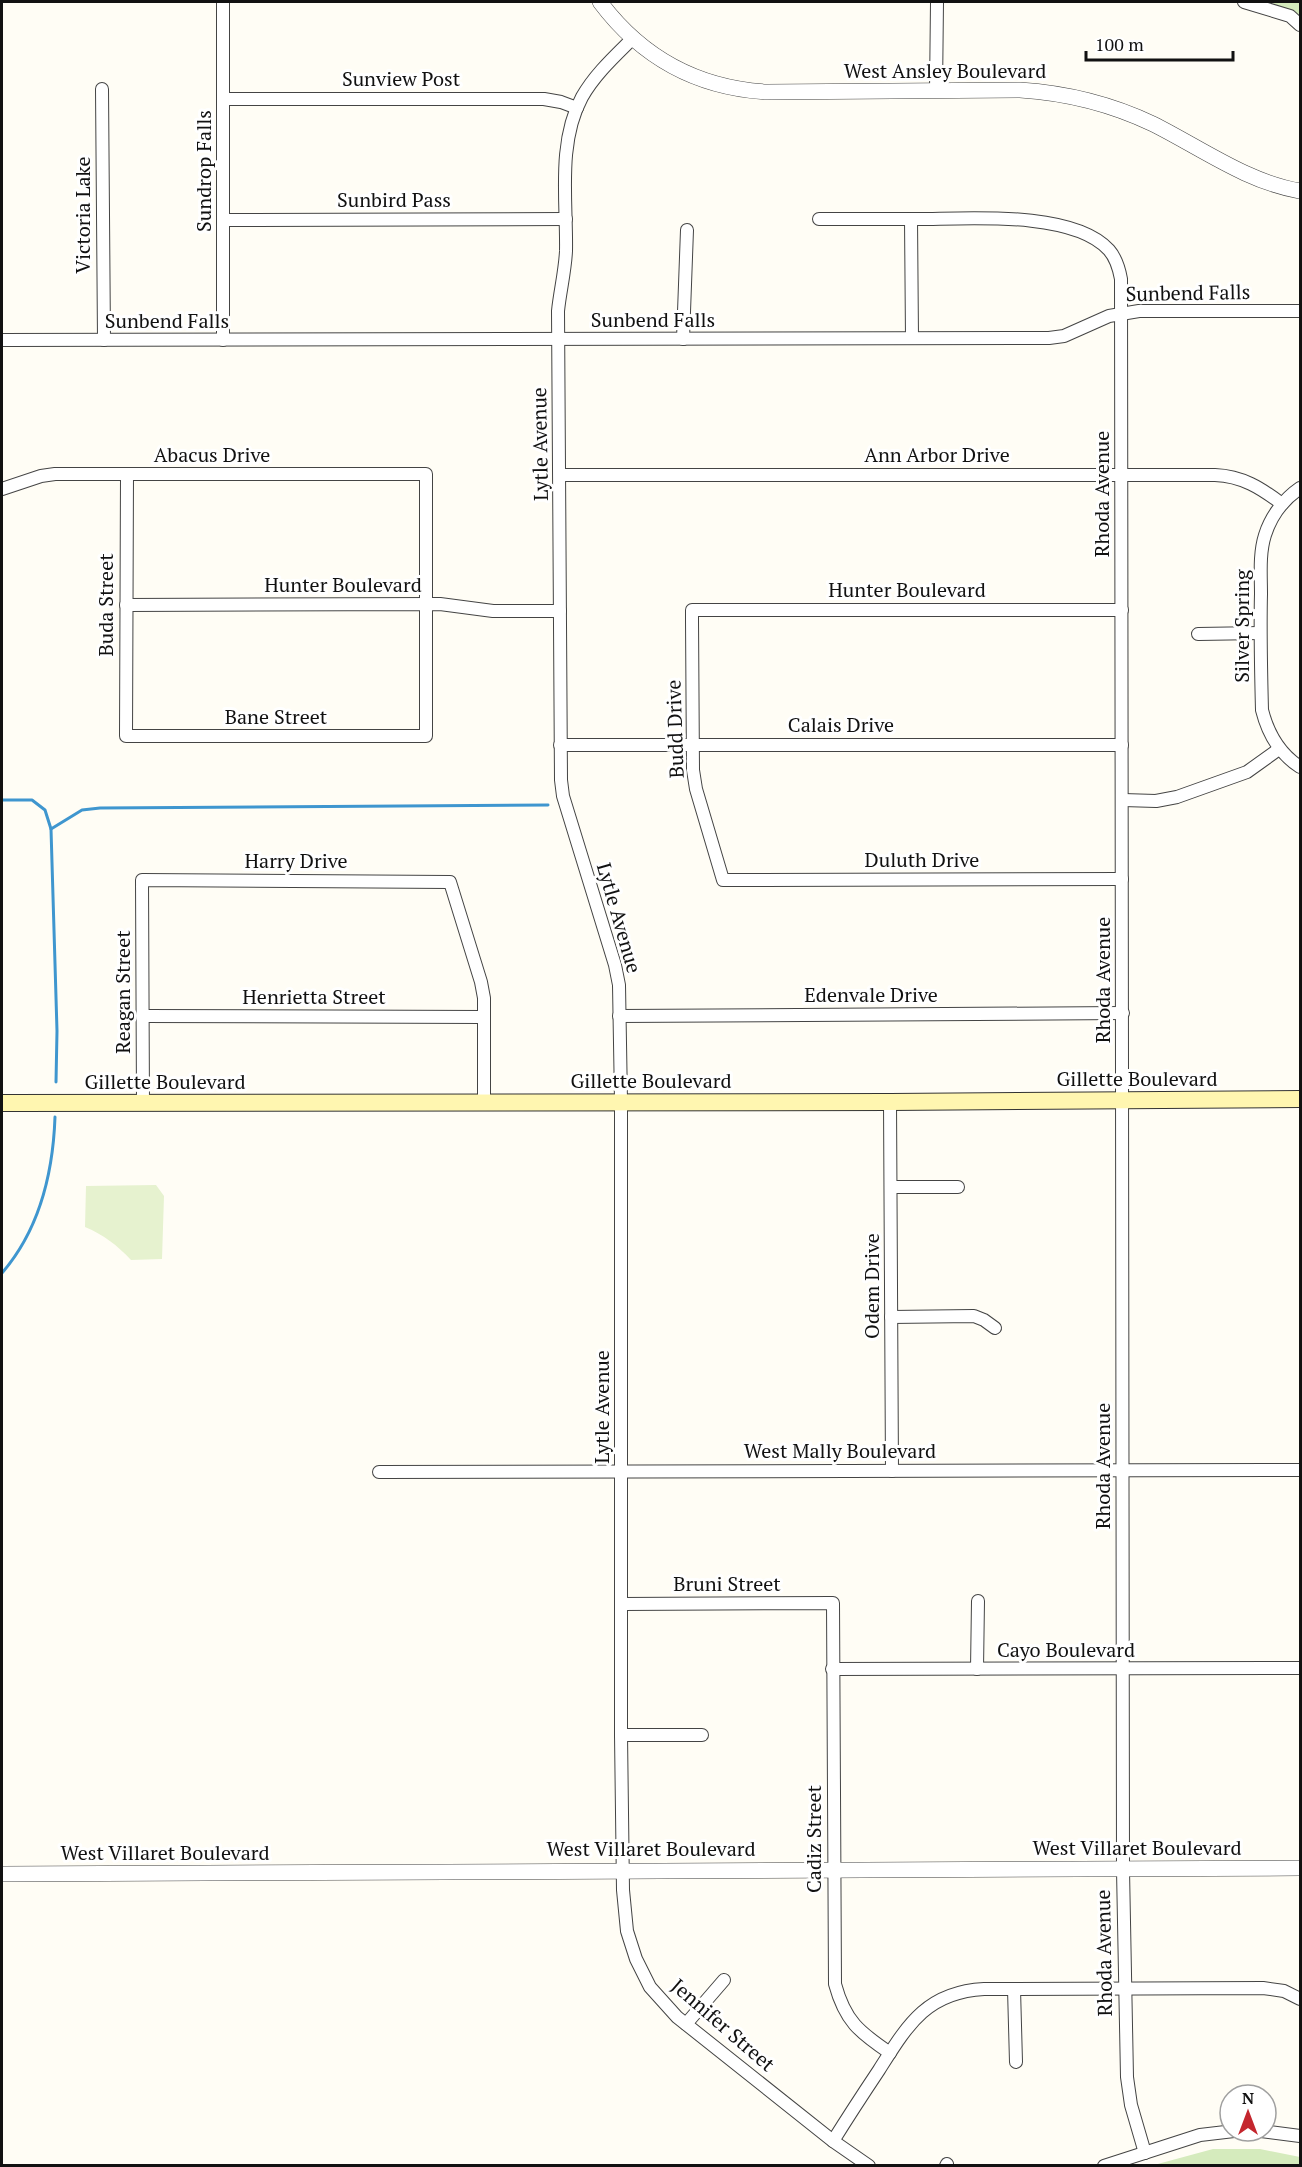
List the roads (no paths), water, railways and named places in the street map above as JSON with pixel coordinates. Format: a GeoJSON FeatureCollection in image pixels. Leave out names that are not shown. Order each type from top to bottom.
{"type":"FeatureCollection","features":[{"type":"Feature","properties":{"kind":"main road","name":"Gillette Boulevard"},"geometry":{"type":"LineString","coordinates":[[2,1103],[1300,1099]]}},
{"type":"Feature","properties":{"kind":"street","name":"Sundrop Falls"},"geometry":{"type":"LineString","coordinates":[[223,2],[223,340]]}},
{"type":"Feature","properties":{"kind":"street","name":"West Ansley Boulevard"},"geometry":{"type":"LineString","coordinates":[[600,2],[613,19],[653,54],[684,74],[717,85],[744,91],[1052,92],[1109,106],[1152,124],[1257,179],[1300,191]]}},
{"type":"Feature","properties":{"kind":"street"},"geometry":{"type":"LineString","coordinates":[[936,91],[937,2]]}},
{"type":"Feature","properties":{"kind":"street"},"geometry":{"type":"LineString","coordinates":[[1244,2],[1290,16],[1300,24]]}},
{"type":"Feature","properties":{"kind":"street","name":"Lytle Avenue"},"geometry":{"type":"LineString","coordinates":[[623,1870],[621,1101],[618,985],[615,965],[563,796],[560,745],[558,311],[565,270],[566,160],[570,132],[577,108],[589,87],[603,68],[633,38]]}},
{"type":"Feature","properties":{"kind":"street","name":"Victoria Lake"},"geometry":{"type":"LineString","coordinates":[[102,89],[104,340]]}},
{"type":"Feature","properties":{"kind":"street","name":"Sunview Post"},"geometry":{"type":"LineString","coordinates":[[223,99],[544,99],[577,108]]}},
{"type":"Feature","properties":{"kind":"street","name":"Sunbird Pass"},"geometry":{"type":"LineString","coordinates":[[223,220],[566,219]]}},
{"type":"Feature","properties":{"kind":"street","name":"Rhoda Avenue"},"geometry":{"type":"LineString","coordinates":[[819,219],[1025,220],[1058,225],[1087,235],[1110,250],[1117,263],[1121,279],[1124,1989],[1127,2077],[1131,2105],[1145,2153]]}},
{"type":"Feature","properties":{"kind":"street"},"geometry":{"type":"LineString","coordinates":[[911,219],[912,338]]}},
{"type":"Feature","properties":{"kind":"street"},"geometry":{"type":"LineString","coordinates":[[682,339],[687,230]]}},
{"type":"Feature","properties":{"kind":"street","name":"Sunbend Falls"},"geometry":{"type":"LineString","coordinates":[[2,340],[1049,338],[1064,336],[1109,316],[1139,311],[1300,311]]}},
{"type":"Feature","properties":{"kind":"street","name":"Abacus Drive"},"geometry":{"type":"LineString","coordinates":[[2,489],[40,476],[426,474],[426,604]]}},
{"type":"Feature","properties":{"kind":"street","name":"Buda Street"},"geometry":{"type":"LineString","coordinates":[[126,736],[127,475]]}},
{"type":"Feature","properties":{"kind":"street","name":"Ann Arbor Drive"},"geometry":{"type":"LineString","coordinates":[[560,476],[1215,475],[1233,477],[1257,486],[1282,504]]}},
{"type":"Feature","properties":{"kind":"street"},"geometry":{"type":"LineString","coordinates":[[1282,504],[1300,488]]}},
{"type":"Feature","properties":{"kind":"street","name":"Silver Spring"},"geometry":{"type":"LineString","coordinates":[[1280,749],[1268,729],[1262,710],[1260,633],[1263,543],[1268,526],[1282,504]]}},
{"type":"Feature","properties":{"kind":"street","name":"Hunter Boulevard"},"geometry":{"type":"LineString","coordinates":[[126,605],[426,604],[456,605],[493,611],[560,611]]}},
{"type":"Feature","properties":{"kind":"street","name":"Bane Street"},"geometry":{"type":"LineString","coordinates":[[126,736],[426,736],[426,604]]}},
{"type":"Feature","properties":{"kind":"street","name":"Hunter Boulevard"},"geometry":{"type":"LineString","coordinates":[[692,610],[1122,610]]}},
{"type":"Feature","properties":{"kind":"street","name":"Budd Drive"},"geometry":{"type":"LineString","coordinates":[[692,610],[693,770],[696,789],[723,880]]}},
{"type":"Feature","properties":{"kind":"street"},"geometry":{"type":"LineString","coordinates":[[1198,634],[1260,633]]}},
{"type":"Feature","properties":{"kind":"street","name":"Calais Drive"},"geometry":{"type":"LineString","coordinates":[[560,745],[1122,745]]}},
{"type":"Feature","properties":{"kind":"street"},"geometry":{"type":"LineString","coordinates":[[1123,800],[1156,801],[1178,797],[1247,772],[1280,749],[1300,767]]}},
{"type":"Feature","properties":{"kind":"street","name":"Duluth Drive"},"geometry":{"type":"LineString","coordinates":[[723,880],[1122,879]]}},
{"type":"Feature","properties":{"kind":"street","name":"Harry Drive"},"geometry":{"type":"LineString","coordinates":[[142,880],[450,882],[481,982],[484,1017]]}},
{"type":"Feature","properties":{"kind":"street","name":"Reagan Street"},"geometry":{"type":"LineString","coordinates":[[142,880],[143,1103]]}},
{"type":"Feature","properties":{"kind":"street","name":"Edenvale Drive"},"geometry":{"type":"LineString","coordinates":[[619,1016],[1123,1013]]}},
{"type":"Feature","properties":{"kind":"street","name":"Henrietta Street"},"geometry":{"type":"LineString","coordinates":[[143,1016],[484,1017]]}},
{"type":"Feature","properties":{"kind":"street"},"geometry":{"type":"LineString","coordinates":[[484,1017],[484,1102]]}},
{"type":"Feature","properties":{"kind":"street","name":"Odem Drive"},"geometry":{"type":"LineString","coordinates":[[890,1102],[892,1471]]}},
{"type":"Feature","properties":{"kind":"street"},"geometry":{"type":"LineString","coordinates":[[892,1186],[958,1187]]}},
{"type":"Feature","properties":{"kind":"street"},"geometry":{"type":"LineString","coordinates":[[891,1317],[974,1316],[995,1328]]}},
{"type":"Feature","properties":{"kind":"street","name":"West Mally Boulevard"},"geometry":{"type":"LineString","coordinates":[[380,1472],[1300,1470]]}},
{"type":"Feature","properties":{"kind":"street"},"geometry":{"type":"LineString","coordinates":[[977,1669],[978,1601]]}},
{"type":"Feature","properties":{"kind":"street","name":"Bruni Street"},"geometry":{"type":"LineString","coordinates":[[622,1604],[833,1603]]}},
{"type":"Feature","properties":{"kind":"street","name":"Cadiz Street"},"geometry":{"type":"LineString","coordinates":[[833,1603],[835,1984],[840,2004],[858,2030],[890,2053]]}},
{"type":"Feature","properties":{"kind":"street","name":"Cayo Boulevard"},"geometry":{"type":"LineString","coordinates":[[832,1669],[1300,1668]]}},
{"type":"Feature","properties":{"kind":"street"},"geometry":{"type":"LineString","coordinates":[[621,1735],[702,1735]]}},
{"type":"Feature","properties":{"kind":"street","name":"West Villaret Boulevard"},"geometry":{"type":"LineString","coordinates":[[2,1874],[478,1874],[536,1870],[1300,1868]]}},
{"type":"Feature","properties":{"kind":"street","name":"Jennifer Street"},"geometry":{"type":"LineString","coordinates":[[623,1870],[625,1915],[633,1952],[650,1987],[686,2024],[833,2141],[869,2166]]}},
{"type":"Feature","properties":{"kind":"street"},"geometry":{"type":"LineString","coordinates":[[686,2024],[724,1980]]}},
{"type":"Feature","properties":{"kind":"street"},"geometry":{"type":"LineString","coordinates":[[833,2141],[912,2020],[936,2002],[964,1991],[1270,1988],[1284,1991],[1300,1999]]}},
{"type":"Feature","properties":{"kind":"street"},"geometry":{"type":"LineString","coordinates":[[1014,1989],[1016,2062]]}},
{"type":"Feature","properties":{"kind":"street"},"geometry":{"type":"LineString","coordinates":[[1104,2166],[1200,2135],[1218,2133]]}},
{"type":"Feature","properties":{"kind":"street"},"geometry":{"type":"LineString","coordinates":[[1278,2133],[1300,2136]]}},
{"type":"Feature","properties":{"kind":"waterway"},"geometry":{"type":"LineString","coordinates":[[2,800],[32,800],[45,810],[51,829],[57,1031],[56,1082]]}},
{"type":"Feature","properties":{"kind":"waterway"},"geometry":{"type":"LineString","coordinates":[[51,829],[82,810],[100,808],[548,805]]}},
{"type":"Feature","properties":{"kind":"waterway"},"geometry":{"type":"LineString","coordinates":[[2,1273],[26,1238],[42,1200],[51,1159],[55,1117]]}}]}
